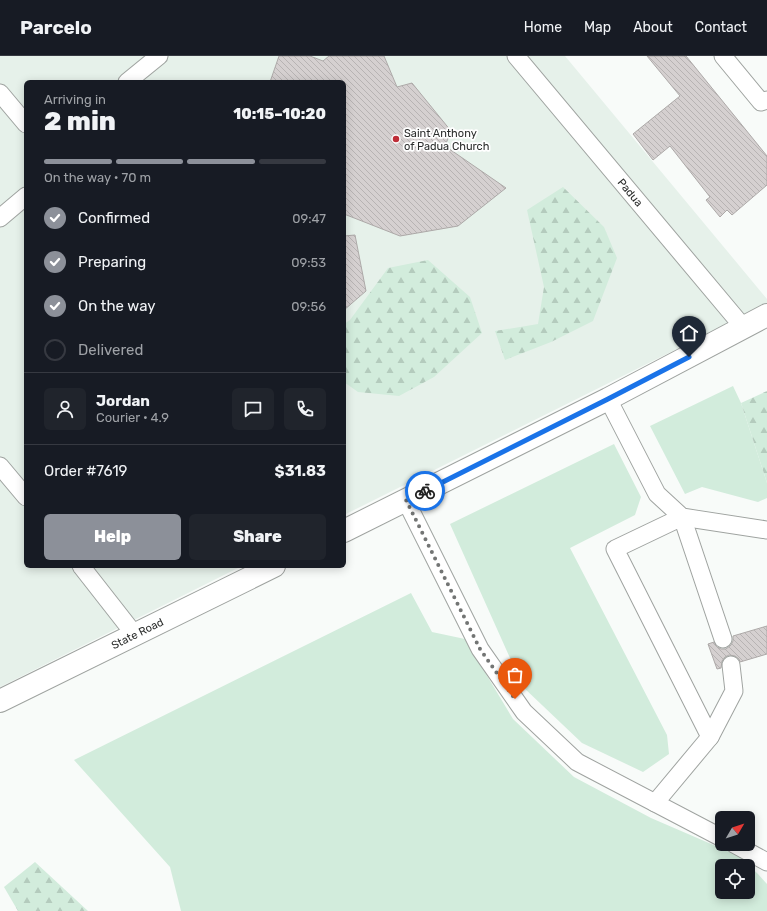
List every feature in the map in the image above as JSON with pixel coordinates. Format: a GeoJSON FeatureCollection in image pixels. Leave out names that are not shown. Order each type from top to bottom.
{"type":"FeatureCollection","features":[{"type":"Feature","properties":{"kind":"main road"},"geometry":{"type":"LineString","coordinates":[[346,530],[608,399],[767,315]]}},
{"type":"Feature","properties":{"kind":"main road","name":"State Road"},"geometry":{"type":"LineString","coordinates":[[0,701],[270,568]]}},
{"type":"Feature","properties":{"kind":"lane"},"geometry":{"type":"LineString","coordinates":[[129,80],[159,56]]}},
{"type":"Feature","properties":{"kind":"lane","name":"Padua"},"geometry":{"type":"LineString","coordinates":[[516,56],[744,328]]}},
{"type":"Feature","properties":{"kind":"lane"},"geometry":{"type":"LineString","coordinates":[[723,56],[761,102],[767,100]]}},
{"type":"Feature","properties":{"kind":"lane"},"geometry":{"type":"LineString","coordinates":[[0,93],[24,122]]}},
{"type":"Feature","properties":{"kind":"lane"},"geometry":{"type":"LineString","coordinates":[[0,218],[24,198]]}},
{"type":"Feature","properties":{"kind":"lane"},"geometry":{"type":"LineString","coordinates":[[608,399],[657,494],[682,518],[724,639]]}},
{"type":"Feature","properties":{"kind":"lane"},"geometry":{"type":"LineString","coordinates":[[0,466],[24,495]]}},
{"type":"Feature","properties":{"kind":"lane"},"geometry":{"type":"LineString","coordinates":[[406,500],[480,649],[524,712],[576,762],[715,834]]}},
{"type":"Feature","properties":{"kind":"lane"},"geometry":{"type":"LineString","coordinates":[[710,737],[615,549],[682,518],[767,530]]}},
{"type":"Feature","properties":{"kind":"lane"},"geometry":{"type":"LineString","coordinates":[[83,568],[135,635]]}},
{"type":"Feature","properties":{"kind":"lane"},"geometry":{"type":"LineString","coordinates":[[655,803],[710,737],[734,691],[731,665]]}},
{"type":"Feature","properties":{"kind":"lane"},"geometry":{"type":"LineString","coordinates":[[747,851],[767,862]]}},
{"type":"Feature","properties":{"kind":"shaded area"},"geometry":{"type":"Polygon","coordinates":[[[0,56],[565,56],[767,299],[767,304],[346,514],[346,80],[24,80],[24,568],[238,568],[0,687],[0,56]]]}},
{"type":"Feature","properties":{"kind":"green space"},"geometry":{"type":"Polygon","coordinates":[[[563,187],[604,227],[617,258],[593,321],[551,342],[505,360],[495,331],[538,324],[544,287],[527,210],[563,187]]]}},
{"type":"Feature","properties":{"kind":"green space"},"geometry":{"type":"Polygon","coordinates":[[[428,260],[470,297],[482,333],[434,377],[399,396],[358,392],[346,383],[346,323],[350,320],[388,268],[428,260]]]}},
{"type":"Feature","properties":{"kind":"green space"},"geometry":{"type":"Polygon","coordinates":[[[733,386],[741,403],[767,483],[767,498],[758,502],[702,487],[685,494],[650,426],[733,386]]]}},
{"type":"Feature","properties":{"kind":"green space"},"geometry":{"type":"Polygon","coordinates":[[[767,391],[767,483],[741,403],[767,391]]]}},
{"type":"Feature","properties":{"kind":"green space"},"geometry":{"type":"Polygon","coordinates":[[[614,444],[641,497],[635,515],[570,548],[667,735],[669,754],[643,772],[582,743],[523,687],[450,524],[614,444]]]}},
{"type":"Feature","properties":{"kind":"green space"},"geometry":{"type":"Polygon","coordinates":[[[411,593],[432,632],[465,639],[513,719],[574,777],[651,818],[715,846],[715,851],[727,851],[739,856],[742,859],[715,859],[715,899],[755,899],[755,871],[767,884],[767,911],[181,911],[170,867],[74,760],[411,593]]]}},
{"type":"Feature","properties":{"kind":"green space"},"geometry":{"type":"Polygon","coordinates":[[[35,862],[88,911],[18,911],[4,887],[35,862]]]}},
{"type":"Feature","properties":{"kind":"building","name":"Saint Anthony of Padua Church"},"geometry":{"type":"Polygon","coordinates":[[[279,56],[310,56],[323,61],[329,56],[384,56],[397,87],[412,83],[451,131],[445,146],[506,188],[458,226],[400,236],[346,215],[346,80],[271,80],[279,56]]]}},
{"type":"Feature","properties":{"kind":"building"},"geometry":{"type":"Polygon","coordinates":[[[647,56],[686,56],[767,156],[767,185],[732,215],[727,210],[720,217],[706,200],[710,197],[670,146],[653,160],[633,134],[680,96],[647,56]]]}},
{"type":"Feature","properties":{"kind":"building"},"geometry":{"type":"Polygon","coordinates":[[[355,235],[366,291],[346,308],[346,236],[355,235]]]}},
{"type":"Feature","properties":{"kind":"building"},"geometry":{"type":"Polygon","coordinates":[[[767,626],[767,654],[740,662],[735,656],[729,655],[722,661],[721,668],[717,669],[708,644],[714,642],[717,647],[726,649],[731,645],[733,636],[767,626]]]}},
{"type":"Feature","properties":{"kind":"way so far"},"geometry":{"type":"LineString","coordinates":[[425,491],[406,500],[480,649],[515,699]]}},
{"type":"Feature","properties":{"kind":"place","name":"Saint Anthony of Padua Church"},"geometry":{"type":"Point","coordinates":[396,139]}},
{"type":"Feature","properties":{"kind":"route"},"geometry":{"type":"LineString","coordinates":[[425,491],[689,357]]}}]}
